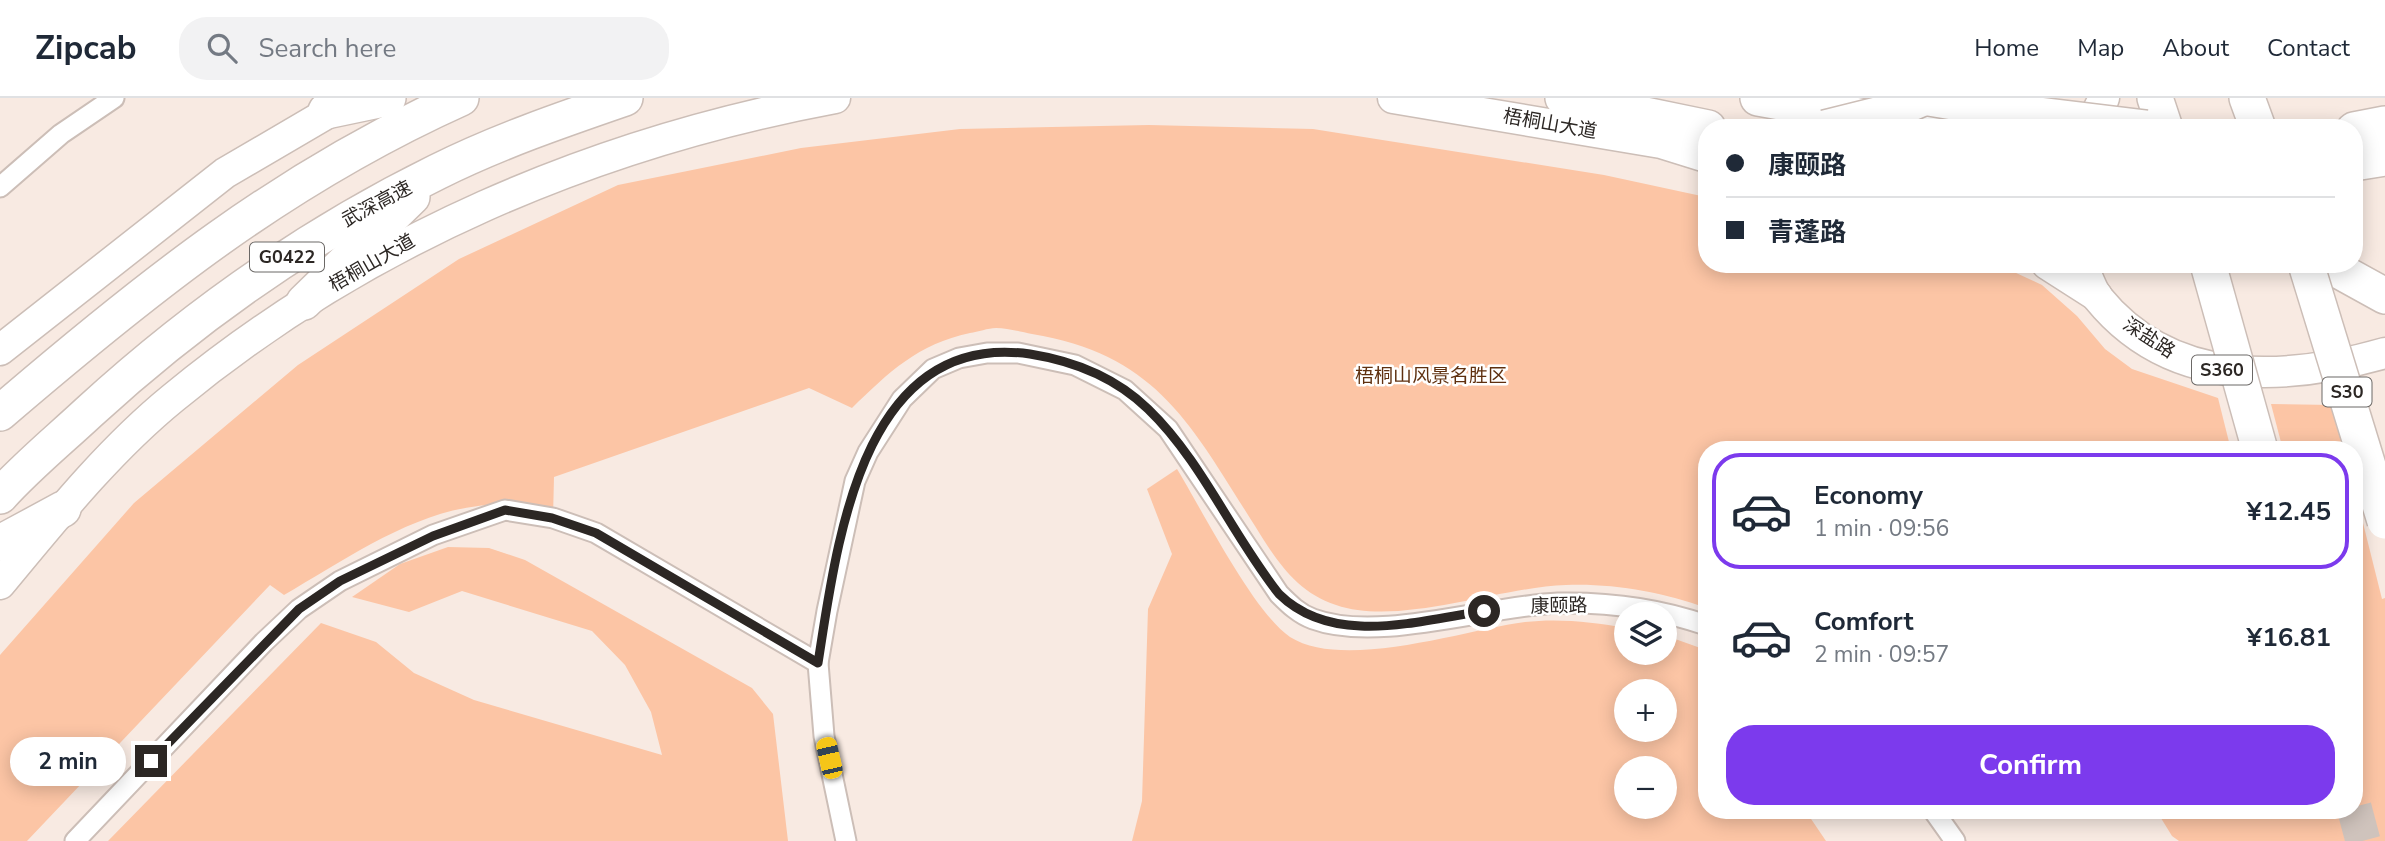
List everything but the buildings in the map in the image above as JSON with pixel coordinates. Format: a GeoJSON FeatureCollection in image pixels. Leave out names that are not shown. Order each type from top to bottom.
{"type":"FeatureCollection","features":[{"type":"Feature","properties":{"kind":"highway"},"geometry":{"type":"LineString","coordinates":[[341,105],[388,98]]}},
{"type":"Feature","properties":{"kind":"highway","name":"G0422"},"geometry":{"type":"LineString","coordinates":[[0,413],[82,343],[251,213],[335,160],[461,98]]}},
{"type":"Feature","properties":{"kind":"highway","name":"武深高速"},"geometry":{"type":"LineString","coordinates":[[0,496],[191,323],[272,266],[353,215],[439,170],[550,124],[625,98]]}},
{"type":"Feature","properties":{"kind":"highway"},"geometry":{"type":"LineString","coordinates":[[1563,98],[1694,125]]}},
{"type":"Feature","properties":{"kind":"highway"},"geometry":{"type":"LineString","coordinates":[[1758,98],[1876,119]]}},
{"type":"Feature","properties":{"kind":"highway"},"geometry":{"type":"LineString","coordinates":[[1861,119],[1893,111],[1923,98]]}},
{"type":"Feature","properties":{"kind":"highway"},"geometry":{"type":"LineString","coordinates":[[1929,98],[2071,119]]}},
{"type":"Feature","properties":{"kind":"highway"},"geometry":{"type":"LineString","coordinates":[[2113,98],[2131,119]]}},
{"type":"Feature","properties":{"kind":"highway"},"geometry":{"type":"LineString","coordinates":[[2155,98],[2162,119]]}},
{"type":"Feature","properties":{"kind":"highway"},"geometry":{"type":"LineString","coordinates":[[2247,98],[2255,119]]}},
{"type":"Feature","properties":{"kind":"highway"},"geometry":{"type":"LineString","coordinates":[[2363,128],[2385,124]]}},
{"type":"Feature","properties":{"kind":"highway"},"geometry":{"type":"LineString","coordinates":[[2363,162],[2385,159]]}},
{"type":"Feature","properties":{"kind":"highway"},"geometry":{"type":"LineString","coordinates":[[304,302],[439,170]]}},
{"type":"Feature","properties":{"kind":"highway"},"geometry":{"type":"LineString","coordinates":[[2211,273],[2257,441]]}},
{"type":"Feature","properties":{"kind":"highway","name":"S30"},"geometry":{"type":"LineString","coordinates":[[2309,273],[2360,441]]}},
{"type":"Feature","properties":{"kind":"highway"},"geometry":{"type":"LineString","coordinates":[[2343,273],[2385,296]]}},
{"type":"Feature","properties":{"kind":"highway","name":"S30"},"geometry":{"type":"LineString","coordinates":[[2363,449],[2385,521]]}},
{"type":"Feature","properties":{"kind":"highway"},"geometry":{"type":"LineString","coordinates":[[0,543],[63,509]]}},
{"type":"Feature","properties":{"kind":"main road","name":"梧桐山大道"},"geometry":{"type":"LineString","coordinates":[[0,583],[63,509],[171,399],[304,302],[437,226],[560,173],[675,135],[835,98]]}},
{"type":"Feature","properties":{"kind":"main road","name":"梧桐山大道"},"geometry":{"type":"LineString","coordinates":[[1393,98],[1661,143],[1698,155]]}},
{"type":"Feature","properties":{"kind":"main road"},"geometry":{"type":"LineString","coordinates":[[2094,119],[2105,98]]}},
{"type":"Feature","properties":{"kind":"main road"},"geometry":{"type":"LineString","coordinates":[[0,350],[225,173],[341,105]]}},
{"type":"Feature","properties":{"kind":"main road"},"geometry":{"type":"LineString","coordinates":[[2061,273],[2097,296]]}},
{"type":"Feature","properties":{"kind":"main road","name":"深盐路"},"geometry":{"type":"LineString","coordinates":[[2086,273],[2097,296],[2147,341],[2176,357],[2207,368],[2270,374],[2380,357]]}},
{"type":"Feature","properties":{"kind":"street"},"geometry":{"type":"LineString","coordinates":[[0,187],[61,134],[114,98]]}},
{"type":"Feature","properties":{"kind":"street","name":"康颐路"},"geometry":{"type":"LineString","coordinates":[[846,841],[824,736],[818,663],[855,481],[868,452],[902,399],[926,375],[959,358],[987,353],[1049,357],[1103,376],[1125,390],[1168,429],[1279,594],[1293,608],[1311,618],[1331,624],[1389,625],[1559,603],[1616,606],[1698,623]]}},
{"type":"Feature","properties":{"kind":"street"},"geometry":{"type":"LineString","coordinates":[[75,841],[264,642],[299,609],[340,581],[422,541],[505,510],[552,518],[596,533],[818,663]]}},
{"type":"Feature","properties":{"kind":"street"},"geometry":{"type":"LineString","coordinates":[[1939,819],[1955,841]]}},
{"type":"Feature","properties":{"kind":"green space","name":"梧桐山风景名胜区"},"geometry":{"type":"Polygon","coordinates":[[[1149,125],[1313,129],[1604,175],[1698,195],[1698,273],[2016,273],[2042,285],[2077,316],[2105,349],[2132,369],[2218,398],[2229,441],[1698,441],[1698,605],[1637,590],[1566,585],[1539,587],[1419,609],[1361,611],[1322,599],[1309,592],[1288,573],[1190,427],[1168,401],[1142,378],[1112,359],[1075,344],[1010,329],[990,329],[952,338],[920,352],[892,371],[852,408],[809,388],[554,477],[553,518],[486,506],[452,511],[377,541],[284,595],[270,585],[27,841],[0,841],[0,655],[134,503],[298,365],[459,259],[618,185],[801,148],[960,129],[1149,125]]]}},
{"type":"Feature","properties":{"kind":"green space"},"geometry":{"type":"Polygon","coordinates":[[[2271,404],[2333,405],[2343,441],[2281,441],[2271,404]]]}},
{"type":"Feature","properties":{"kind":"green space"},"geometry":{"type":"Polygon","coordinates":[[[1177,469],[1229,559],[1261,606],[1290,637],[1313,646],[1341,650],[1372,649],[1500,626],[1550,620],[1614,626],[1614,665],[1677,665],[1677,640],[1698,647],[1698,819],[1811,819],[1826,841],[1132,841],[1142,801],[1148,609],[1172,554],[1147,489],[1177,469]]]}},
{"type":"Feature","properties":{"kind":"green space"},"geometry":{"type":"Polygon","coordinates":[[[2363,523],[2382,599],[2385,598],[2385,841],[2179,841],[2172,836],[2162,819],[2363,819],[2363,523]]]}},
{"type":"Feature","properties":{"kind":"green space"},"geometry":{"type":"Polygon","coordinates":[[[448,547],[489,548],[525,560],[752,688],[773,714],[788,841],[108,841],[321,623],[376,642],[414,673],[474,700],[662,755],[651,712],[625,665],[592,631],[462,591],[409,612],[352,597],[400,564],[448,547]]]}},
{"type":"Feature","properties":{"kind":"tunnel"},"geometry":{"type":"LineString","coordinates":[[2357,819],[2363,841]]}},
{"type":"Feature","properties":{"kind":"route"},"geometry":{"type":"LineString","coordinates":[[151,761],[299,609],[340,581],[433,536],[505,510],[552,518],[596,533],[818,663],[855,481],[868,452],[902,399],[933,369],[959,358],[987,353],[1049,357],[1075,365],[1103,376],[1146,407],[1168,429],[1186,453],[1261,572],[1293,608],[1311,618],[1331,624],[1389,625],[1484,611]]}}]}
